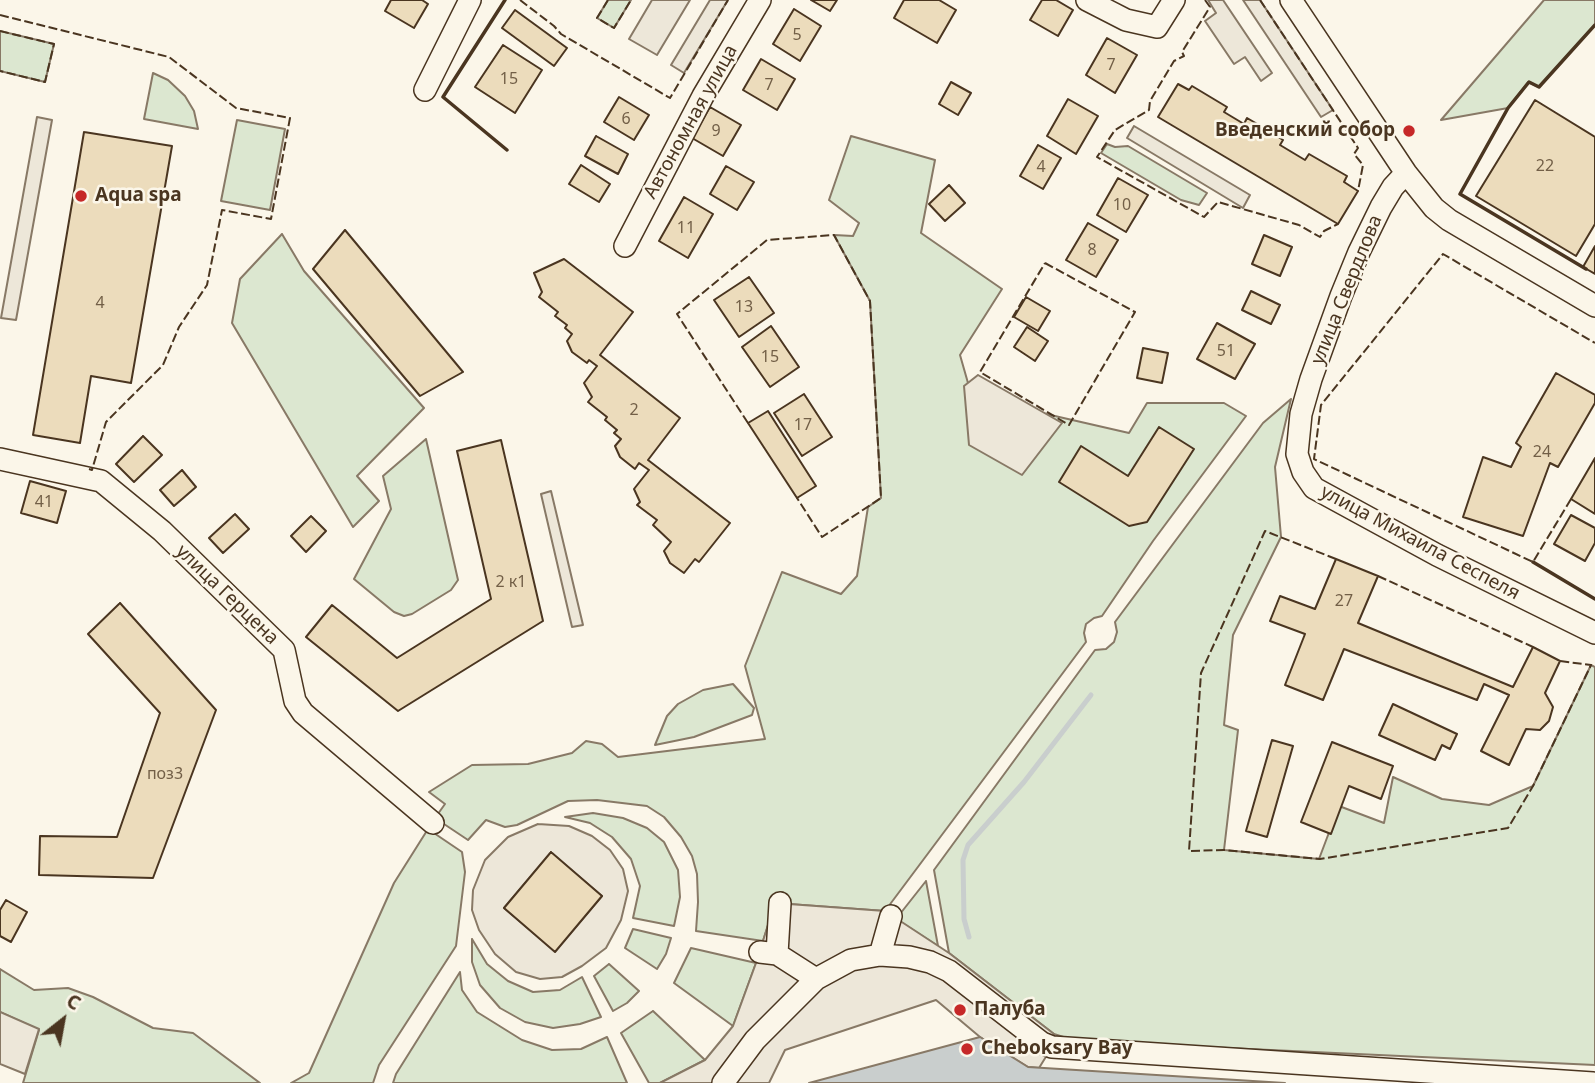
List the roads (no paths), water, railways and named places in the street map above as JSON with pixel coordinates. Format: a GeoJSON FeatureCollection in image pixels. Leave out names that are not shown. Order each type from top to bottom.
{"type":"FeatureCollection","features":[{"type":"Feature","properties":{"kind":"street"},"geometry":{"type":"LineString","coordinates":[[425,89],[470,0]]}},
{"type":"Feature","properties":{"kind":"street","name":"Автономная улица"},"geometry":{"type":"LineString","coordinates":[[625,246],[702,96],[760,0]]}},
{"type":"Feature","properties":{"kind":"street"},"geometry":{"type":"LineString","coordinates":[[1087,0],[1126,20],[1157,27],[1174,0]]}},
{"type":"Feature","properties":{"kind":"street"},"geometry":{"type":"LineString","coordinates":[[1291,0],[1406,173],[1434,208],[1449,220],[1595,306]]}},
{"type":"Feature","properties":{"kind":"street","name":"улица Свердлова"},"geometry":{"type":"LineString","coordinates":[[1301,414],[1311,379],[1355,263],[1381,207],[1393,187],[1406,173]]}},
{"type":"Feature","properties":{"kind":"street","name":"улица Михаила Сеспеля"},"geometry":{"type":"LineString","coordinates":[[1301,414],[1297,454],[1303,472],[1314,488],[1437,555],[1595,633]]}},
{"type":"Feature","properties":{"kind":"street","name":"улица Герцена"},"geometry":{"type":"LineString","coordinates":[[0,459],[101,481],[162,531],[284,650],[295,701],[303,713],[433,823]]}},
{"type":"Feature","properties":{"kind":"street"},"geometry":{"type":"LineString","coordinates":[[780,903],[768,953],[816,979]]}},
{"type":"Feature","properties":{"kind":"street"},"geometry":{"type":"LineString","coordinates":[[880,955],[891,916]]}},
{"type":"Feature","properties":{"kind":"street"},"geometry":{"type":"LineString","coordinates":[[723,1083],[755,1040],[816,979],[851,960],[880,955],[909,957],[930,962],[948,971],[1042,1043],[1052,1047],[1593,1083]]}},
{"type":"Feature","properties":{"kind":"waterway"},"geometry":{"type":"LineString","coordinates":[[969,937],[964,919],[963,860],[968,845],[1024,782],[1091,695]]}},
{"type":"Feature","properties":{"kind":"place","name":"Введенский собор"},"geometry":{"type":"Point","coordinates":[1409,131]}},
{"type":"Feature","properties":{"kind":"place","name":"Aqua spa"},"geometry":{"type":"Point","coordinates":[81,196]}},
{"type":"Feature","properties":{"kind":"place","name":"Палуба"},"geometry":{"type":"Point","coordinates":[960,1010]}},
{"type":"Feature","properties":{"kind":"place","name":"Cheboksary Bay"},"geometry":{"type":"Point","coordinates":[967,1049]}}]}
